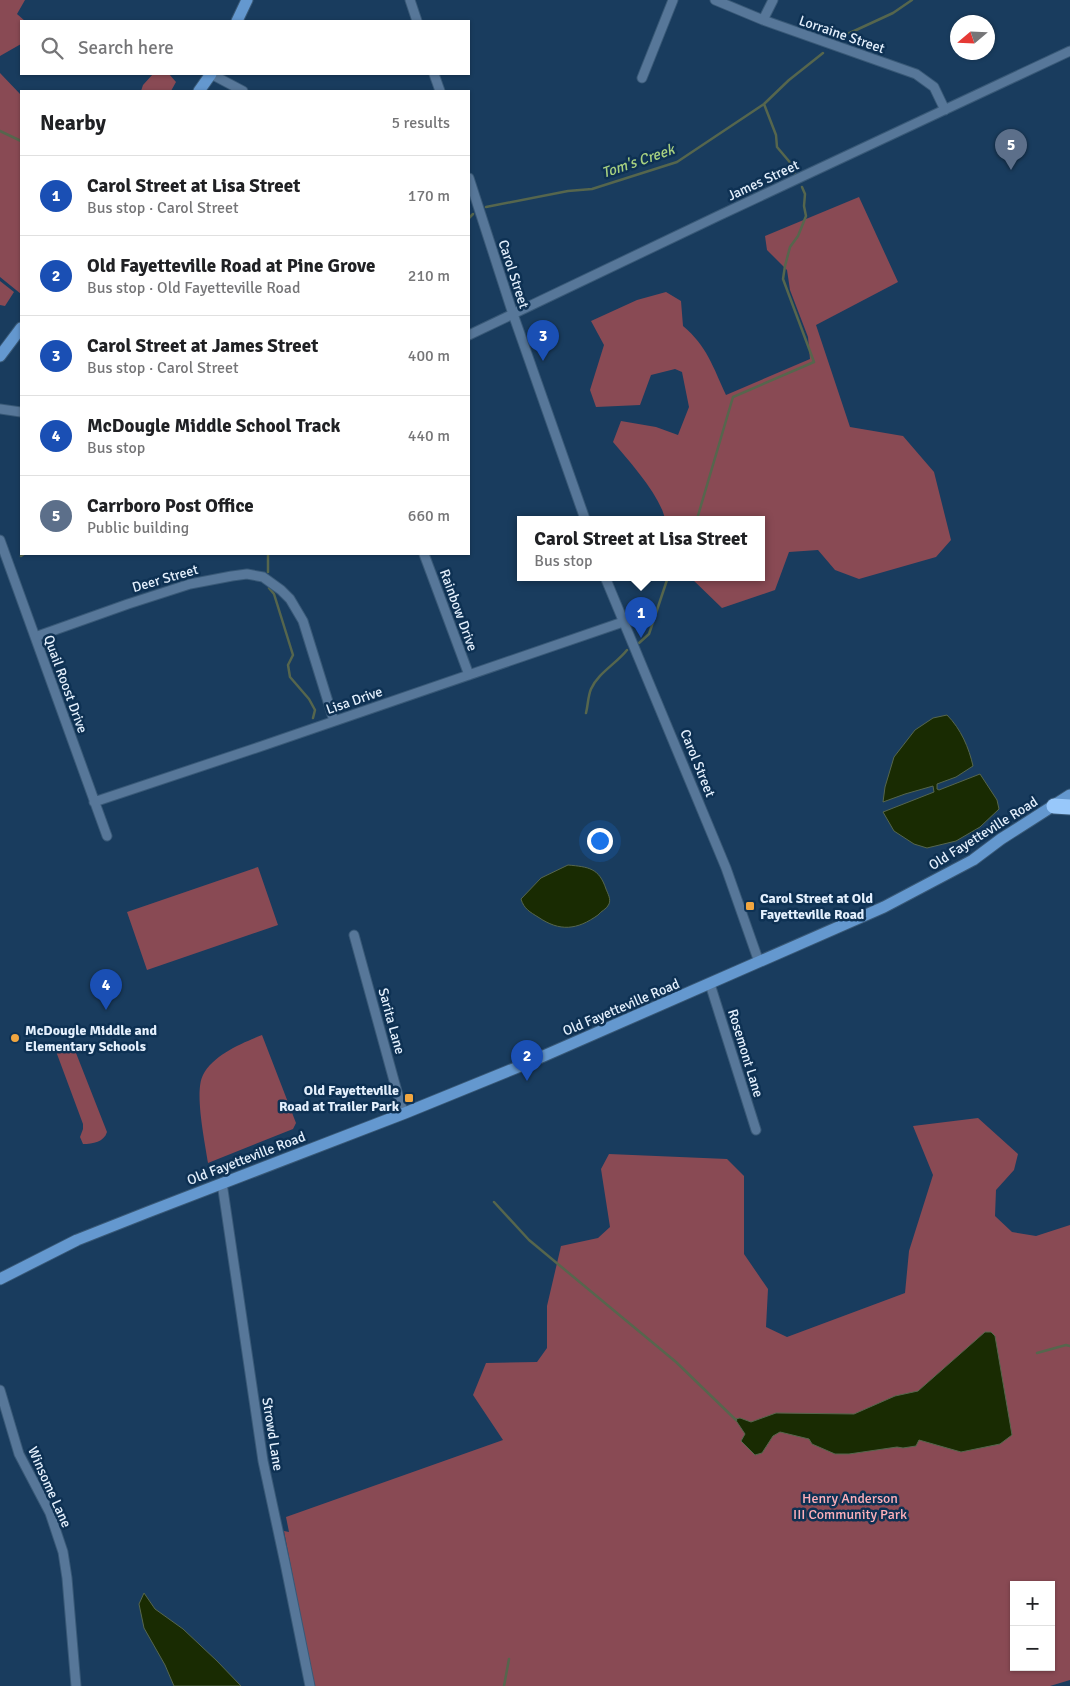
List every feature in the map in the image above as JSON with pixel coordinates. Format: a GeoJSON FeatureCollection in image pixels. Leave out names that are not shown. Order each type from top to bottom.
{"type":"FeatureCollection","features":[{"type":"Feature","properties":{"kind":"highway"},"geometry":{"type":"LineString","coordinates":[[1054,806],[1070,807]]}},
{"type":"Feature","properties":{"kind":"street"},"geometry":{"type":"LineString","coordinates":[[237,20],[247,0]]}},
{"type":"Feature","properties":{"kind":"street"},"geometry":{"type":"LineString","coordinates":[[410,0],[417,20]]}},
{"type":"Feature","properties":{"kind":"street"},"geometry":{"type":"LineString","coordinates":[[642,78],[673,0]]}},
{"type":"Feature","properties":{"kind":"street","name":"Lorraine Street"},"geometry":{"type":"LineString","coordinates":[[715,0],[763,20],[916,74],[934,87],[945,110]]}},
{"type":"Feature","properties":{"kind":"street"},"geometry":{"type":"LineString","coordinates":[[763,20],[773,0]]}},
{"type":"Feature","properties":{"kind":"street","name":"James Street"},"geometry":{"type":"LineString","coordinates":[[470,335],[1070,51]]}},
{"type":"Feature","properties":{"kind":"street"},"geometry":{"type":"LineString","coordinates":[[200,90],[210,75]]}},
{"type":"Feature","properties":{"kind":"street"},"geometry":{"type":"LineString","coordinates":[[213,75],[241,90]]}},
{"type":"Feature","properties":{"kind":"street"},"geometry":{"type":"LineString","coordinates":[[434,75],[440,90]]}},
{"type":"Feature","properties":{"kind":"street","name":"Carol Street"},"geometry":{"type":"LineString","coordinates":[[470,181],[513,314],[583,516]]}},
{"type":"Feature","properties":{"kind":"street"},"geometry":{"type":"LineString","coordinates":[[0,356],[20,329]]}},
{"type":"Feature","properties":{"kind":"street"},"geometry":{"type":"LineString","coordinates":[[0,409],[20,412]]}},
{"type":"Feature","properties":{"kind":"street","name":"Quail Roost Drive"},"geometry":{"type":"LineString","coordinates":[[0,540],[107,836]]}},
{"type":"Feature","properties":{"kind":"street","name":"Rainbow Drive"},"geometry":{"type":"LineString","coordinates":[[424,555],[469,675]]}},
{"type":"Feature","properties":{"kind":"street","name":"Deer Street"},"geometry":{"type":"LineString","coordinates":[[35,637],[190,584],[247,574],[263,577],[290,599],[303,621],[334,722]]}},
{"type":"Feature","properties":{"kind":"street","name":"Carol Street"},"geometry":{"type":"LineString","coordinates":[[607,581],[726,868],[759,962]]}},
{"type":"Feature","properties":{"kind":"street","name":"Lisa Drive"},"geometry":{"type":"LineString","coordinates":[[94,802],[334,722],[623,622]]}},
{"type":"Feature","properties":{"kind":"street","name":"Old Fayetteville Road"},"geometry":{"type":"LineString","coordinates":[[0,1279],[77,1240],[405,1113],[523,1065],[884,907],[950,874],[1070,795]]}},
{"type":"Feature","properties":{"kind":"street","name":"Sarita Lane"},"geometry":{"type":"LineString","coordinates":[[354,935],[401,1106],[405,1113]]}},
{"type":"Feature","properties":{"kind":"street","name":"Rosemont Lane"},"geometry":{"type":"LineString","coordinates":[[710,984],[756,1130]]}},
{"type":"Feature","properties":{"kind":"street","name":"Strowd Lane"},"geometry":{"type":"LineString","coordinates":[[222,1184],[263,1462],[310,1686]]}},
{"type":"Feature","properties":{"kind":"street","name":"Winsome Lane"},"geometry":{"type":"LineString","coordinates":[[0,1390],[20,1454],[50,1513],[63,1552],[76,1686]]}},
{"type":"Feature","properties":{"kind":"green space"},"geometry":{"type":"Polygon","coordinates":[[[0,0],[25,0],[17,14],[24,20],[20,20],[20,45],[0,56],[0,0]]]}},
{"type":"Feature","properties":{"kind":"green space"},"geometry":{"type":"Polygon","coordinates":[[[0,73],[20,94],[20,293],[0,277],[0,73]]]}},
{"type":"Feature","properties":{"kind":"green space"},"geometry":{"type":"Polygon","coordinates":[[[152,75],[170,75],[176,82],[172,90],[141,90],[143,85],[152,75]]]}},
{"type":"Feature","properties":{"kind":"green space"},"geometry":{"type":"Polygon","coordinates":[[[859,197],[898,282],[816,325],[850,427],[903,436],[934,472],[951,540],[936,557],[859,579],[835,570],[818,550],[789,552],[775,590],[722,608],[694,581],[765,581],[765,516],[664,516],[651,489],[613,442],[621,421],[656,427],[678,435],[689,407],[682,372],[675,369],[651,375],[640,405],[596,407],[590,390],[604,345],[591,321],[637,300],[666,292],[681,301],[683,326],[704,349],[726,395],[810,359],[808,337],[790,290],[787,270],[767,250],[765,236],[859,197]]]}},
{"type":"Feature","properties":{"kind":"green space"},"geometry":{"type":"Polygon","coordinates":[[[0,281],[14,292],[5,306],[0,305],[0,281]]]}},
{"type":"Feature","properties":{"kind":"green space"},"geometry":{"type":"Polygon","coordinates":[[[258,867],[278,925],[147,970],[127,912],[258,867]]]}},
{"type":"Feature","properties":{"kind":"green space"},"geometry":{"type":"Polygon","coordinates":[[[262,1035],[296,1123],[293,1129],[208,1163],[200,1105],[203,1075],[214,1061],[221,1056],[237,1046],[262,1035]]]}},
{"type":"Feature","properties":{"kind":"green space"},"geometry":{"type":"Polygon","coordinates":[[[70,1044],[76,1053],[107,1132],[101,1140],[94,1143],[83,1144],[80,1137],[83,1124],[57,1054],[57,1051],[62,1046],[70,1044]]]}},
{"type":"Feature","properties":{"kind":"green space","name":"Henry Anderson III Community Park"},"geometry":{"type":"Polygon","coordinates":[[[978,1118],[1018,1154],[1014,1170],[996,1190],[995,1216],[1012,1232],[1036,1236],[1070,1225],[1070,1680],[1050,1686],[314,1686],[284,1531],[289,1532],[286,1517],[503,1440],[473,1395],[486,1363],[537,1362],[547,1348],[547,1306],[561,1246],[598,1238],[610,1227],[601,1169],[609,1154],[727,1159],[744,1176],[744,1254],[768,1289],[766,1327],[787,1337],[905,1293],[909,1251],[933,1175],[913,1126],[978,1118]]]}},
{"type":"Feature","properties":{"kind":"shaded area"},"geometry":{"type":"Polygon","coordinates":[[[947,715],[964,739],[973,766],[956,777],[937,784],[937,789],[939,790],[980,774],[997,800],[999,809],[980,827],[956,841],[927,848],[914,844],[894,831],[883,812],[934,792],[933,786],[883,802],[885,787],[894,757],[915,730],[933,718],[947,715]]]}},
{"type":"Feature","properties":{"kind":"shaded area"},"geometry":{"type":"Polygon","coordinates":[[[568,865],[587,868],[596,873],[603,882],[610,902],[598,915],[583,924],[561,927],[546,922],[532,913],[526,908],[521,899],[541,878],[568,865]]]}},
{"type":"Feature","properties":{"kind":"shaded area"},"geometry":{"type":"Polygon","coordinates":[[[985,1332],[991,1332],[995,1336],[1012,1435],[1000,1444],[961,1452],[919,1440],[916,1446],[835,1454],[812,1444],[809,1439],[780,1432],[773,1436],[762,1453],[755,1455],[741,1441],[745,1434],[735,1419],[740,1418],[751,1422],[776,1413],[854,1414],[895,1396],[918,1391],[985,1332]]]}},
{"type":"Feature","properties":{"kind":"shaded area"},"geometry":{"type":"Polygon","coordinates":[[[144,1593],[155,1609],[183,1629],[241,1686],[174,1686],[165,1665],[144,1628],[139,1604],[144,1593]]]}},
{"type":"Feature","properties":{"kind":"waterway","name":"Tom's Creek"},"geometry":{"type":"LineString","coordinates":[[841,37],[893,13],[912,0]]}},
{"type":"Feature","properties":{"kind":"waterway","name":"Tom's Creek"},"geometry":{"type":"LineString","coordinates":[[486,207],[568,191],[592,189],[677,162],[764,104],[789,80],[823,53]]}},
{"type":"Feature","properties":{"kind":"waterway"},"geometry":{"type":"LineString","coordinates":[[764,104],[776,135],[777,147],[793,166],[795,175]]}},
{"type":"Feature","properties":{"kind":"waterway"},"geometry":{"type":"LineString","coordinates":[[0,131],[20,141]]}},
{"type":"Feature","properties":{"kind":"waterway"},"geometry":{"type":"LineString","coordinates":[[698,516],[733,397],[814,362],[783,279],[790,247],[798,236],[806,216],[804,206],[805,194],[802,187]]}},
{"type":"Feature","properties":{"kind":"waterway","name":"Tom's Creek"},"geometry":{"type":"LineString","coordinates":[[470,217],[473,214]]}},
{"type":"Feature","properties":{"kind":"waterway"},"geometry":{"type":"LineString","coordinates":[[268,555],[268,572]]}},
{"type":"Feature","properties":{"kind":"waterway"},"geometry":{"type":"LineString","coordinates":[[639,643],[649,634],[667,581]]}},
{"type":"Feature","properties":{"kind":"waterway"},"geometry":{"type":"LineString","coordinates":[[269,588],[274,594],[293,655],[288,665],[290,677],[309,699],[315,710],[313,718]]}},
{"type":"Feature","properties":{"kind":"waterway"},"geometry":{"type":"LineString","coordinates":[[586,713],[590,692],[594,683],[627,650]]}},
{"type":"Feature","properties":{"kind":"waterway"},"geometry":{"type":"LineString","coordinates":[[494,1202],[529,1240],[676,1362],[736,1420]]}},
{"type":"Feature","properties":{"kind":"waterway"},"geometry":{"type":"LineString","coordinates":[[1037,1353],[1066,1345],[1070,1346]]}},
{"type":"Feature","properties":{"kind":"waterway"},"geometry":{"type":"LineString","coordinates":[[504,1686],[509,1659]]}},
{"type":"Feature","properties":{"kind":"place","name":"Carrboro Post Office"},"geometry":{"type":"Point","coordinates":[1011,170]}},
{"type":"Feature","properties":{"kind":"place","name":"Carol Street at James Street"},"geometry":{"type":"Point","coordinates":[543,361]}},
{"type":"Feature","properties":{"kind":"place","name":"Carol Street at Lisa Street"},"geometry":{"type":"Point","coordinates":[641,638]}},
{"type":"Feature","properties":{"kind":"place","name":"Carol Street at Old Fayetteville Road"},"geometry":{"type":"Point","coordinates":[750,906]}},
{"type":"Feature","properties":{"kind":"place","name":"McDougle Middle School Track"},"geometry":{"type":"Point","coordinates":[106,1010]}},
{"type":"Feature","properties":{"kind":"place","name":"McDougle Middle and Elementary Schools"},"geometry":{"type":"Point","coordinates":[15,1038]}},
{"type":"Feature","properties":{"kind":"place","name":"Old Fayetteville Road at Pine Grove"},"geometry":{"type":"Point","coordinates":[527,1081]}},
{"type":"Feature","properties":{"kind":"place","name":"Old Fayetteville Road at Trailer Park"},"geometry":{"type":"Point","coordinates":[409,1098]}}]}
